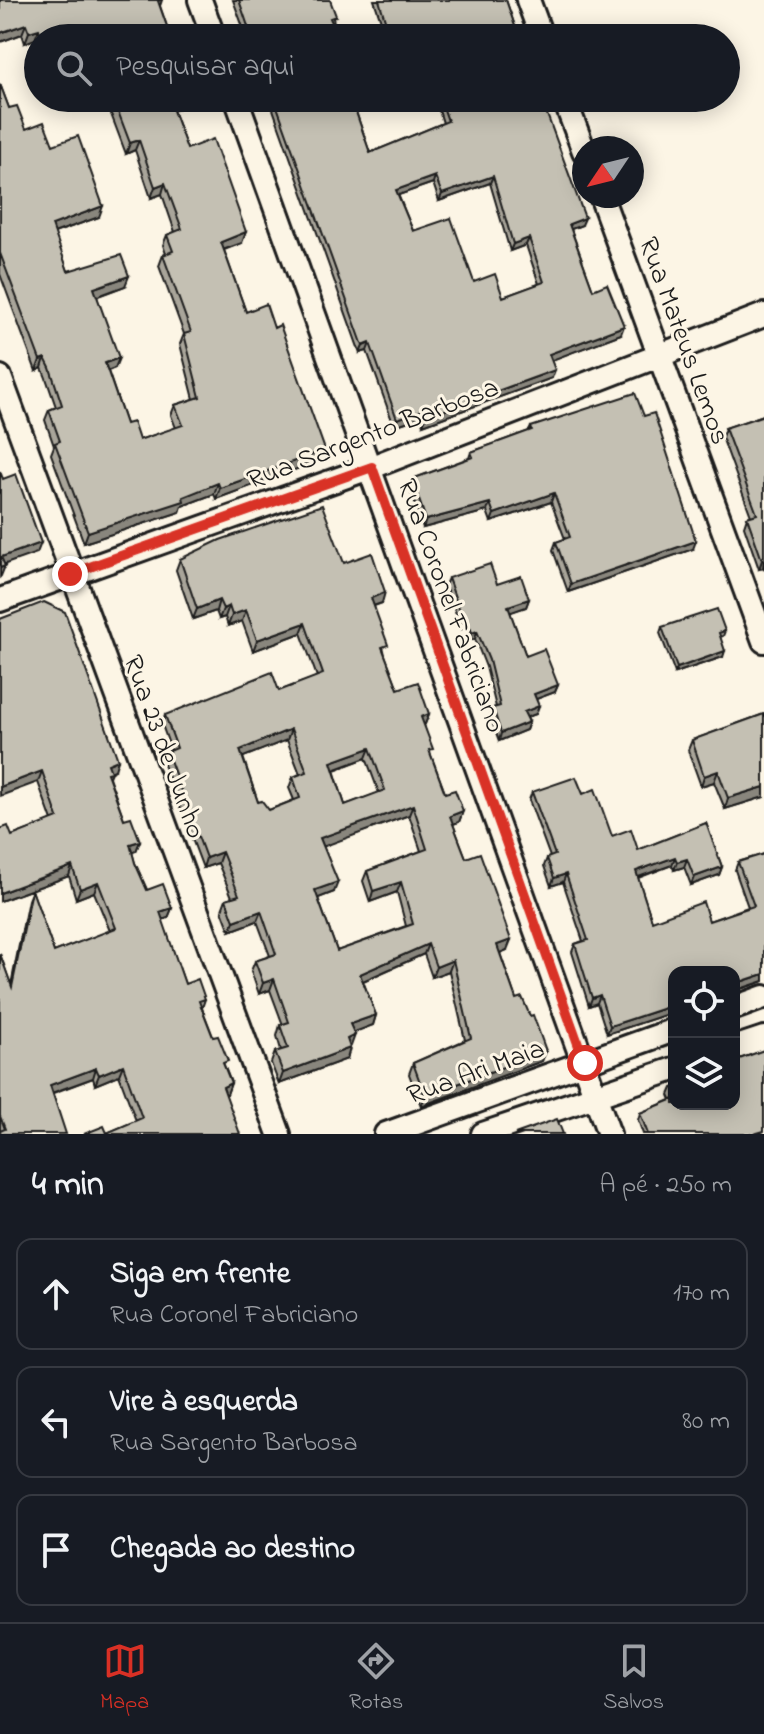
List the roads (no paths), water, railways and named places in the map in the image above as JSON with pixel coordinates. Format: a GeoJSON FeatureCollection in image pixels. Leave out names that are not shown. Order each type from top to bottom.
{"type":"FeatureCollection","features":[{"type":"Feature","properties":{"kind":"street"},"geometry":{"type":"LineString","coordinates":[[200,0],[209,24]]}},
{"type":"Feature","properties":{"kind":"street"},"geometry":{"type":"LineString","coordinates":[[528,0],[537,24]]}},
{"type":"Feature","properties":{"kind":"street","name":"Rua Coronel Fabriciano"},"geometry":{"type":"LineString","coordinates":[[241,112],[372,467],[609,1134]]}},
{"type":"Feature","properties":{"kind":"street"},"geometry":{"type":"LineString","coordinates":[[569,112],[578,136]]}},
{"type":"Feature","properties":{"kind":"street","name":"Rua Mateus Lemos"},"geometry":{"type":"LineString","coordinates":[[605,208],[764,641]]}},
{"type":"Feature","properties":{"kind":"street","name":"Rua Sargento Barbosa"},"geometry":{"type":"LineString","coordinates":[[0,600],[372,467],[659,353],[764,315]]}},
{"type":"Feature","properties":{"kind":"street","name":"Rua 23 de Junho"},"geometry":{"type":"LineString","coordinates":[[0,377],[70,574],[279,1134]]}},
{"type":"Feature","properties":{"kind":"street"},"geometry":{"type":"LineString","coordinates":[[740,1006],[764,997]]}},
{"type":"Feature","properties":{"kind":"street","name":"Rua Ari Maia"},"geometry":{"type":"LineString","coordinates":[[386,1134],[668,1032]]}},
{"type":"Feature","properties":{"kind":"street"},"geometry":{"type":"LineString","coordinates":[[740,1046],[764,1038]]}},
{"type":"Feature","properties":{"kind":"street"},"geometry":{"type":"LineString","coordinates":[[483,1134],[668,1071]]}}]}
